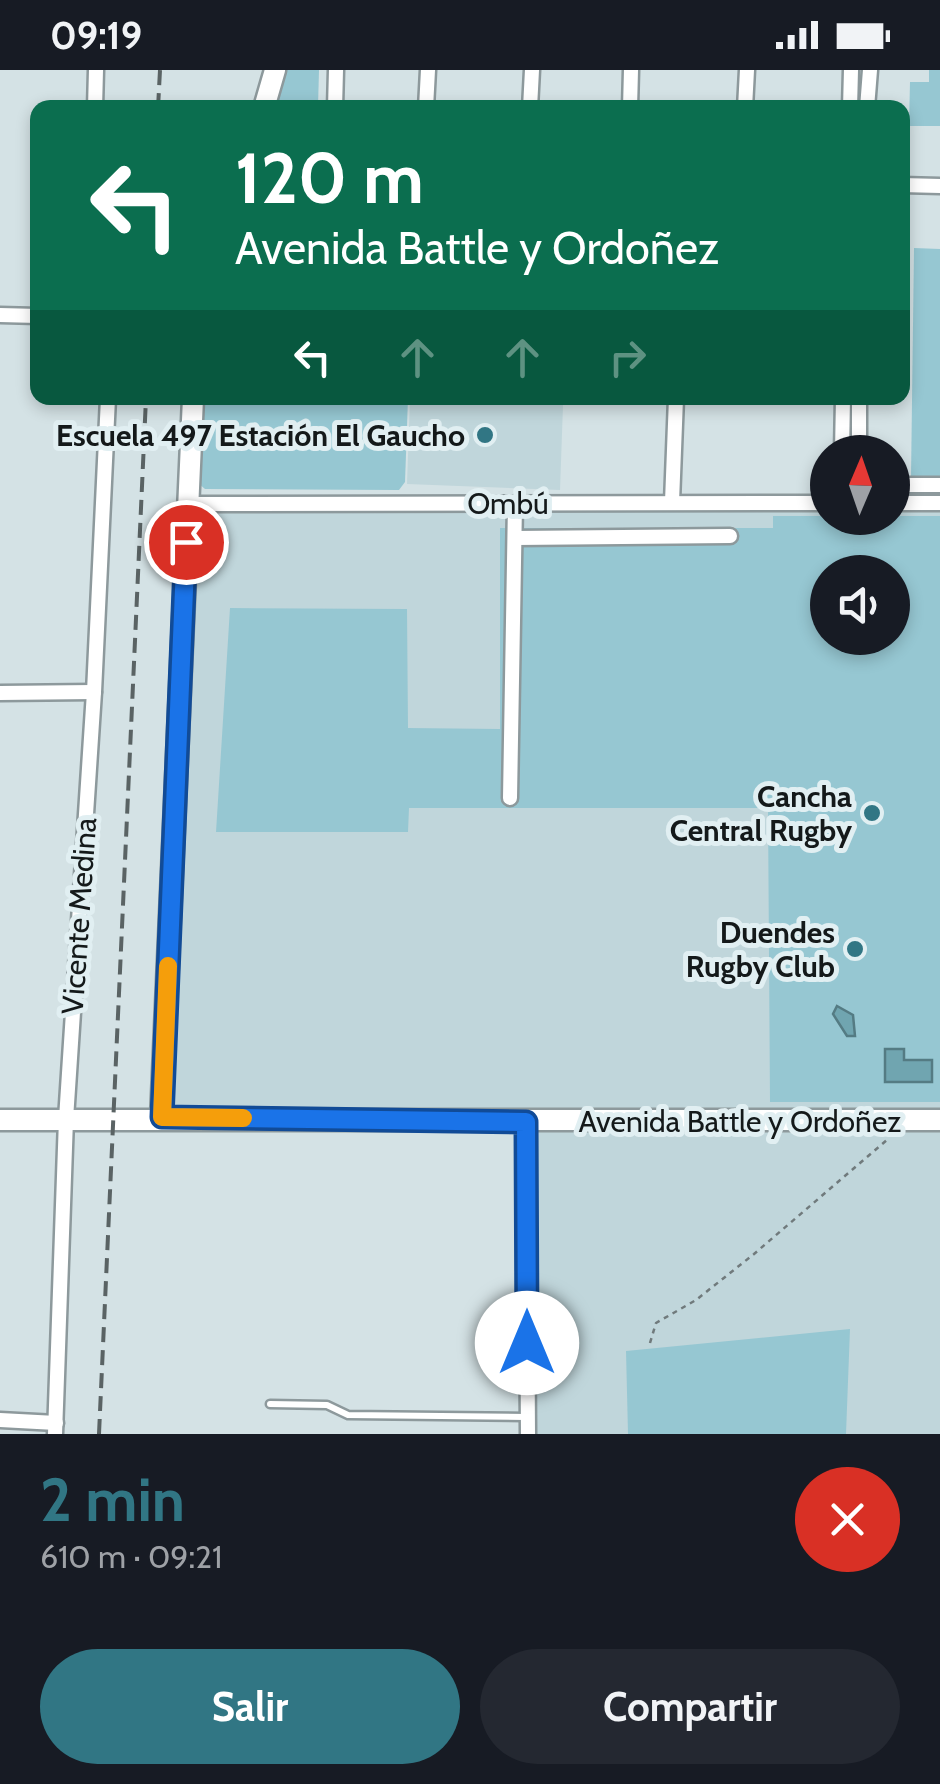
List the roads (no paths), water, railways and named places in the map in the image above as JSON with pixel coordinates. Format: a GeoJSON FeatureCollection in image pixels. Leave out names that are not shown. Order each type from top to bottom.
{"type":"FeatureCollection","features":[{"type":"Feature","properties":{"kind":"main road"},"geometry":{"type":"LineString","coordinates":[[264,100],[266,70]]}},
{"type":"Feature","properties":{"kind":"main road"},"geometry":{"type":"LineString","coordinates":[[266,100],[275,70]]}},
{"type":"Feature","properties":{"kind":"main road"},"geometry":{"type":"LineString","coordinates":[[162,1117],[192,405]]}},
{"type":"Feature","properties":{"kind":"main road","name":"Avenida Battle y Ordoñez"},"geometry":{"type":"LineString","coordinates":[[0,1120],[940,1120]]}},
{"type":"Feature","properties":{"kind":"street"},"geometry":{"type":"LineString","coordinates":[[95,100],[96,70]]}},
{"type":"Feature","properties":{"kind":"street"},"geometry":{"type":"LineString","coordinates":[[334,100],[336,70]]}},
{"type":"Feature","properties":{"kind":"street"},"geometry":{"type":"LineString","coordinates":[[426,100],[428,70]]}},
{"type":"Feature","properties":{"kind":"street"},"geometry":{"type":"LineString","coordinates":[[530,100],[532,70]]}},
{"type":"Feature","properties":{"kind":"street"},"geometry":{"type":"LineString","coordinates":[[630,100],[631,70]]}},
{"type":"Feature","properties":{"kind":"street"},"geometry":{"type":"LineString","coordinates":[[745,100],[746,70]]}},
{"type":"Feature","properties":{"kind":"street"},"geometry":{"type":"LineString","coordinates":[[850,100],[851,70]]}},
{"type":"Feature","properties":{"kind":"street"},"geometry":{"type":"LineString","coordinates":[[868,100],[870,70]]}},
{"type":"Feature","properties":{"kind":"street"},"geometry":{"type":"LineString","coordinates":[[910,185],[940,186]]}},
{"type":"Feature","properties":{"kind":"street"},"geometry":{"type":"LineString","coordinates":[[0,316],[30,316]]}},
{"type":"Feature","properties":{"kind":"street","name":"Vicente Medina"},"geometry":{"type":"LineString","coordinates":[[56,1429],[66,1119],[94,692],[108,405]]}},
{"type":"Feature","properties":{"kind":"street"},"geometry":{"type":"LineString","coordinates":[[672,502],[676,405]]}},
{"type":"Feature","properties":{"kind":"street"},"geometry":{"type":"LineString","coordinates":[[842,435],[843,405]]}},
{"type":"Feature","properties":{"kind":"street"},"geometry":{"type":"LineString","coordinates":[[859,435],[860,405]]}},
{"type":"Feature","properties":{"kind":"street"},"geometry":{"type":"LineString","coordinates":[[910,485],[940,485]]}},
{"type":"Feature","properties":{"kind":"street"},"geometry":{"type":"LineString","coordinates":[[510,798],[516,503]]}},
{"type":"Feature","properties":{"kind":"street","name":"Ombú"},"geometry":{"type":"LineString","coordinates":[[188,504],[810,503]]}},
{"type":"Feature","properties":{"kind":"street"},"geometry":{"type":"LineString","coordinates":[[910,503],[940,503]]}},
{"type":"Feature","properties":{"kind":"street"},"geometry":{"type":"LineString","coordinates":[[515,538],[730,536]]}},
{"type":"Feature","properties":{"kind":"street"},"geometry":{"type":"LineString","coordinates":[[0,693],[94,692]]}},
{"type":"Feature","properties":{"kind":"street"},"geometry":{"type":"LineString","coordinates":[[526,1122],[528,1434]]}},
{"type":"Feature","properties":{"kind":"street"},"geometry":{"type":"LineString","coordinates":[[0,1420],[56,1429]]}},
{"type":"Feature","properties":{"kind":"lane"},"geometry":{"type":"LineString","coordinates":[[270,1404],[327,1406],[348,1415],[528,1417]]}},
{"type":"Feature","properties":{"kind":"railway"},"geometry":{"type":"LineString","coordinates":[[158,100],[160,70]]}},
{"type":"Feature","properties":{"kind":"railway"},"geometry":{"type":"LineString","coordinates":[[99,1434],[146,405]]}},
{"type":"Feature","properties":{"kind":"place","name":"Escuela 497 Estación El Gaucho"},"geometry":{"type":"Point","coordinates":[485,435]}},
{"type":"Feature","properties":{"kind":"place","name":"Cancha Central Rugby"},"geometry":{"type":"Point","coordinates":[872,813]}},
{"type":"Feature","properties":{"kind":"place","name":"Duendes Rugby Club"},"geometry":{"type":"Point","coordinates":[855,949]}}]}
